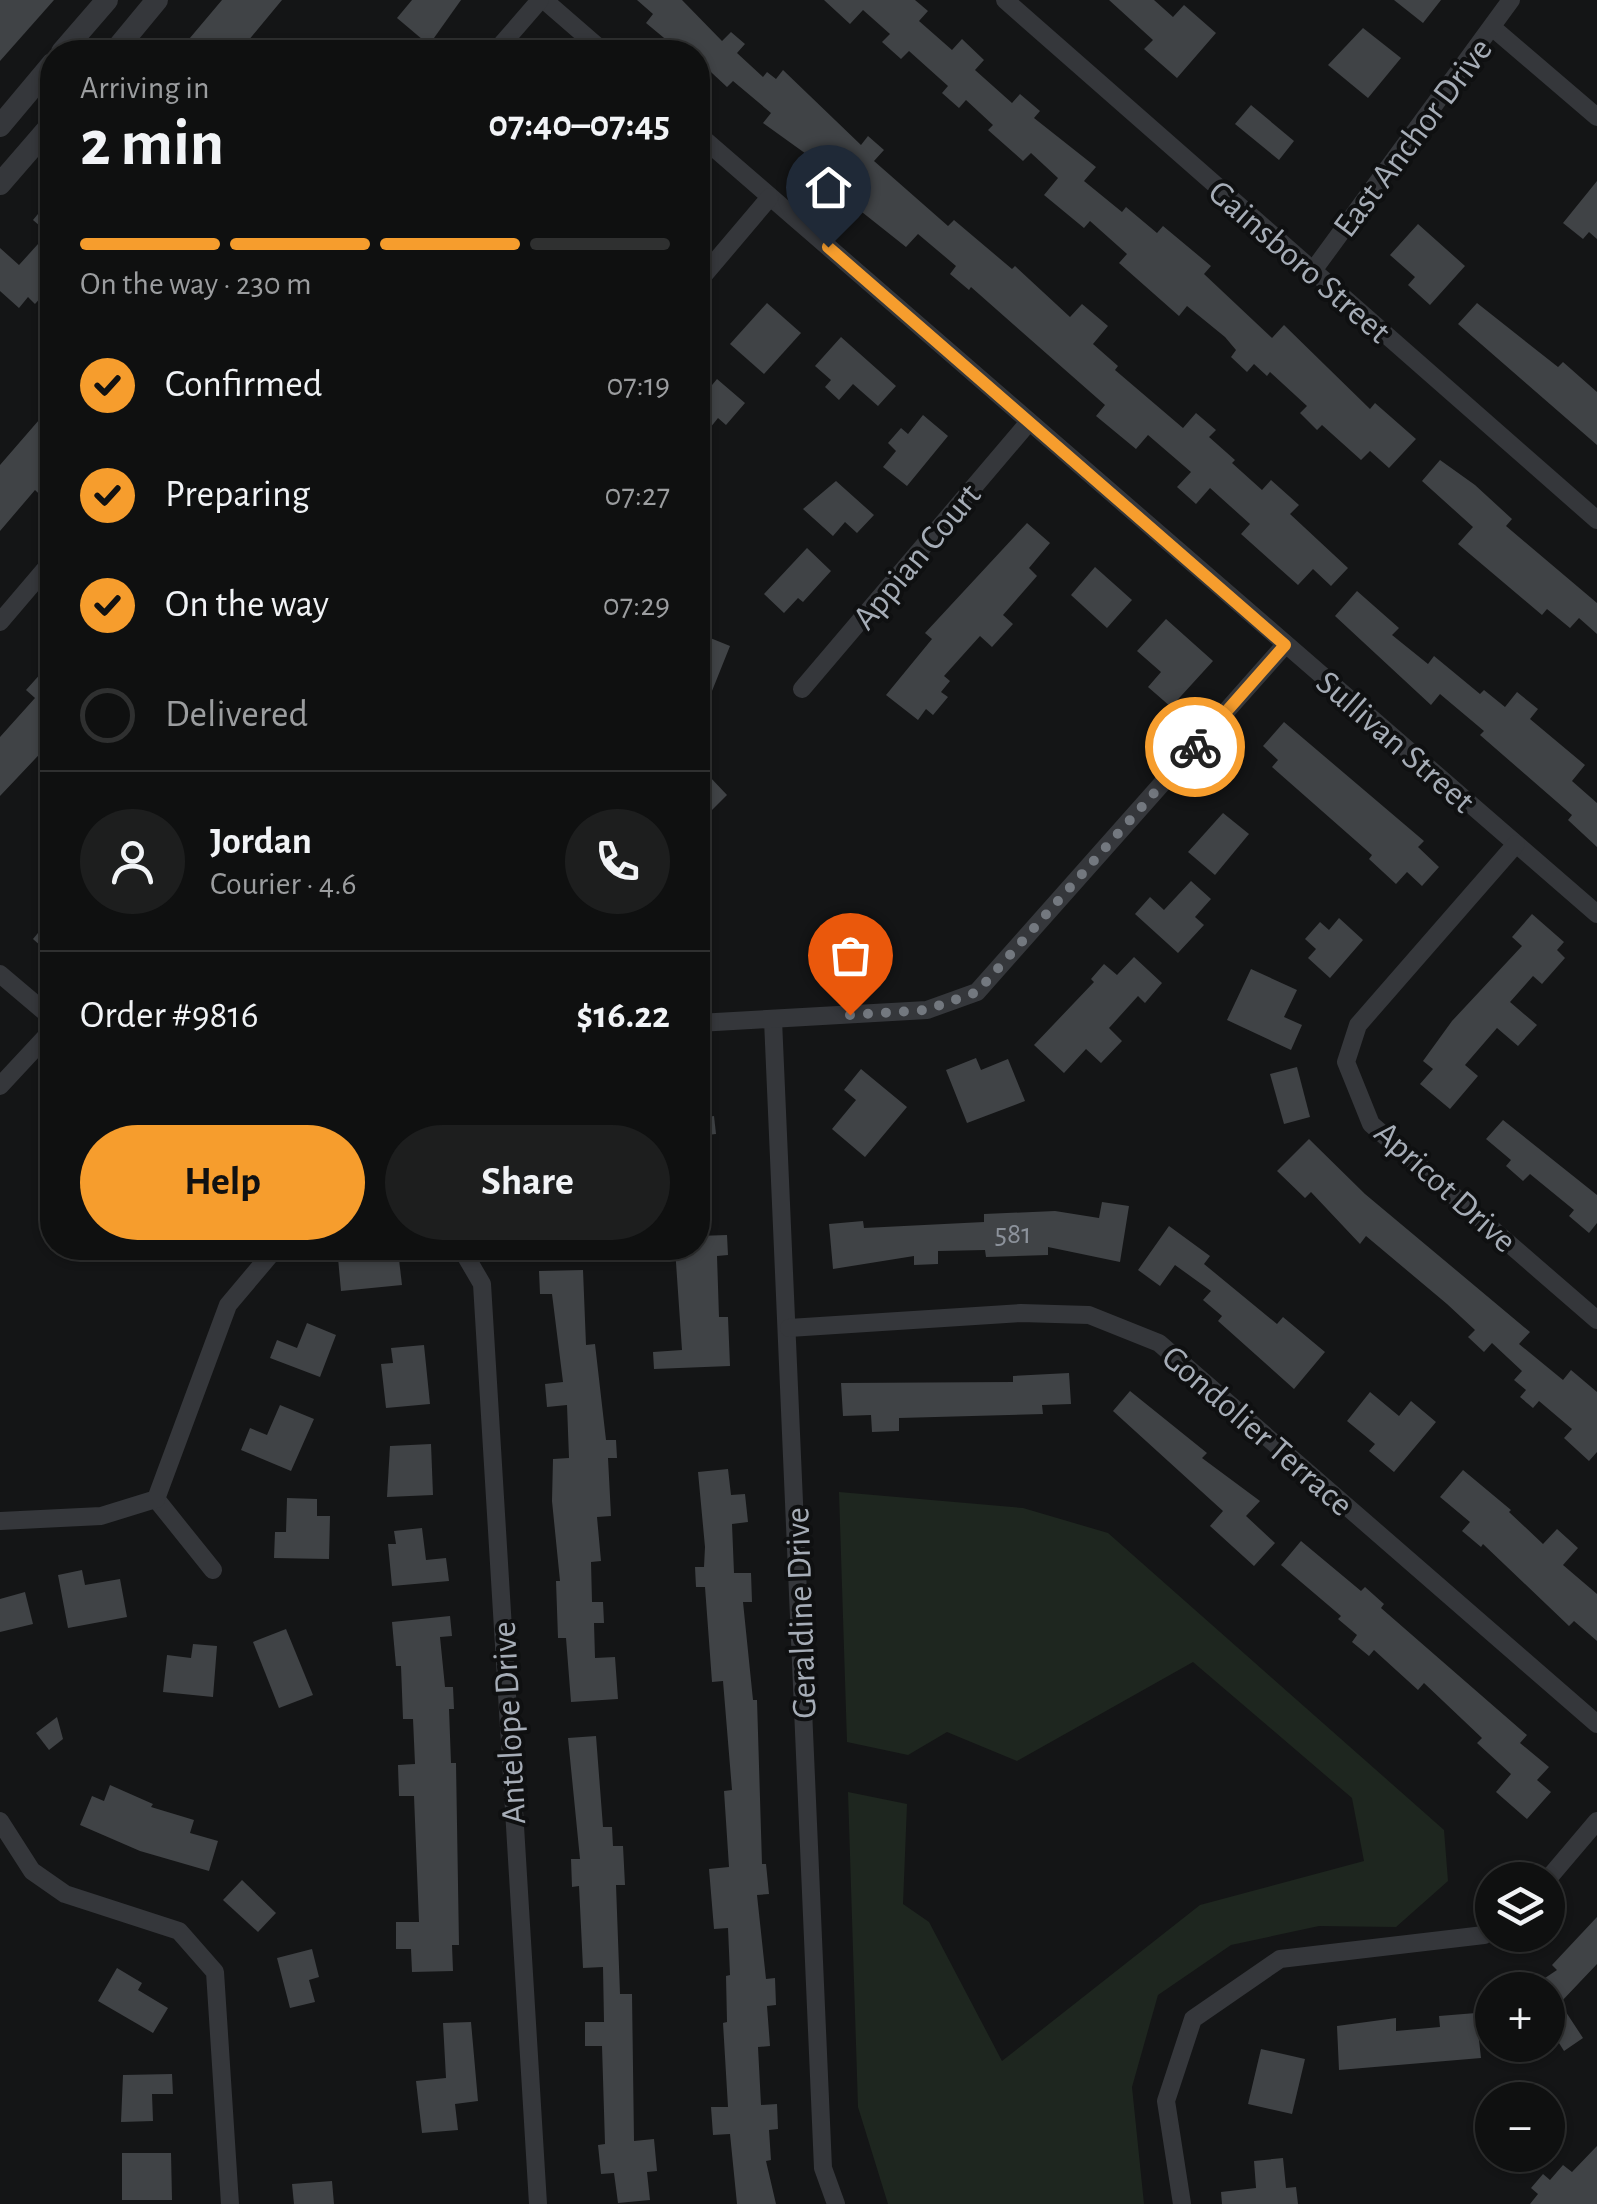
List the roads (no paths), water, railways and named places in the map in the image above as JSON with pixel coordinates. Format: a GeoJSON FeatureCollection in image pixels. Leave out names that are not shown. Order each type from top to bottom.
{"type":"FeatureCollection","features":[{"type":"Feature","properties":{"kind":"street"},"geometry":{"type":"LineString","coordinates":[[72,40],[107,0]]}},
{"type":"Feature","properties":{"kind":"street"},"geometry":{"type":"LineString","coordinates":[[124,40],[157,0]]}},
{"type":"Feature","properties":{"kind":"street"},"geometry":{"type":"LineString","coordinates":[[506,40],[542,0],[590,40]]}},
{"type":"Feature","properties":{"kind":"street","name":"Gainsboro Street"},"geometry":{"type":"LineString","coordinates":[[1004,0],[1597,520]]}},
{"type":"Feature","properties":{"kind":"street","name":"East Anchor Drive"},"geometry":{"type":"LineString","coordinates":[[1312,272],[1511,0]]}},
{"type":"Feature","properties":{"kind":"street"},"geometry":{"type":"LineString","coordinates":[[1493,28],[1597,117]]}},
{"type":"Feature","properties":{"kind":"street"},"geometry":{"type":"LineString","coordinates":[[0,126],[40,78]]}},
{"type":"Feature","properties":{"kind":"street"},"geometry":{"type":"LineString","coordinates":[[0,184],[40,138]]}},
{"type":"Feature","properties":{"kind":"street","name":"Sullivan Street"},"geometry":{"type":"LineString","coordinates":[[710,144],[1597,914]]}},
{"type":"Feature","properties":{"kind":"street"},"geometry":{"type":"LineString","coordinates":[[710,268],[770,197]]}},
{"type":"Feature","properties":{"kind":"street","name":"Appian Court"},"geometry":{"type":"LineString","coordinates":[[802,689],[1029,422]]}},
{"type":"Feature","properties":{"kind":"street"},"geometry":{"type":"LineString","coordinates":[[0,622],[40,575]]}},
{"type":"Feature","properties":{"kind":"street"},"geometry":{"type":"LineString","coordinates":[[710,1023],[926,1010],[977,992],[1285,645]]}},
{"type":"Feature","properties":{"kind":"street","name":"Apricot Drive"},"geometry":{"type":"LineString","coordinates":[[1516,844],[1358,1025],[1346,1062],[1371,1124],[1597,1320]]}},
{"type":"Feature","properties":{"kind":"street"},"geometry":{"type":"LineString","coordinates":[[0,974],[40,1008]]}},
{"type":"Feature","properties":{"kind":"street","name":"Geraldine Drive"},"geometry":{"type":"LineString","coordinates":[[773,1020],[824,2168],[836,2204]]}},
{"type":"Feature","properties":{"kind":"street"},"geometry":{"type":"LineString","coordinates":[[0,1086],[40,1043]]}},
{"type":"Feature","properties":{"kind":"street"},"geometry":{"type":"LineString","coordinates":[[156,1499],[228,1304],[266,1260]]}},
{"type":"Feature","properties":{"kind":"street","name":"Antelope Drive"},"geometry":{"type":"LineString","coordinates":[[468,1260],[482,1284],[538,2204]]}},
{"type":"Feature","properties":{"kind":"street","name":"Gondolier Terrace"},"geometry":{"type":"LineString","coordinates":[[788,1328],[1021,1313],[1089,1315],[1160,1343],[1597,1724]]}},
{"type":"Feature","properties":{"kind":"street"},"geometry":{"type":"LineString","coordinates":[[0,1521],[101,1516],[156,1499]]}},
{"type":"Feature","properties":{"kind":"street"},"geometry":{"type":"LineString","coordinates":[[156,1499],[213,1570]]}},
{"type":"Feature","properties":{"kind":"street"},"geometry":{"type":"LineString","coordinates":[[0,1821],[32,1871],[65,1894],[179,1931],[215,1972],[230,2204]]}},
{"type":"Feature","properties":{"kind":"street"},"geometry":{"type":"LineString","coordinates":[[1562,1862],[1597,1821]]}},
{"type":"Feature","properties":{"kind":"street"},"geometry":{"type":"LineString","coordinates":[[1182,2204],[1166,2100],[1193,2018],[1280,1958],[1475,1936]]}}]}
